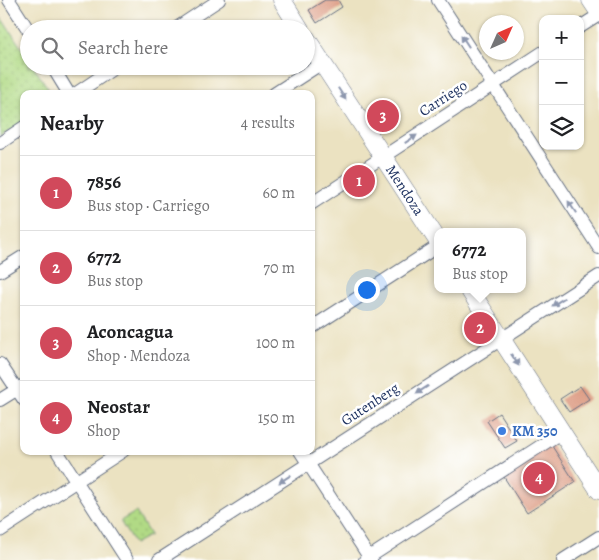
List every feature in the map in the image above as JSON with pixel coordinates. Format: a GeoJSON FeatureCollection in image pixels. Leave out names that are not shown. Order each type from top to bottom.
{"type":"FeatureCollection","features":[{"type":"Feature","properties":{"kind":"main road"},"geometry":{"type":"LineString","coordinates":[[282,0],[294,20]]}},
{"type":"Feature","properties":{"kind":"main road"},"geometry":{"type":"LineString","coordinates":[[592,0],[599,13]]}},
{"type":"Feature","properties":{"kind":"main road","name":"Mendoza"},"geometry":{"type":"LineString","coordinates":[[315,52],[434,235]]}},
{"type":"Feature","properties":{"kind":"main road"},"geometry":{"type":"LineString","coordinates":[[472,293],[599,490]]}},
{"type":"Feature","properties":{"kind":"street"},"geometry":{"type":"LineString","coordinates":[[9,0],[22,20]]}},
{"type":"Feature","properties":{"kind":"street"},"geometry":{"type":"LineString","coordinates":[[189,20],[219,0]]}},
{"type":"Feature","properties":{"kind":"street"},"geometry":{"type":"LineString","coordinates":[[438,0],[599,248]]}},
{"type":"Feature","properties":{"kind":"street"},"geometry":{"type":"LineString","coordinates":[[584,24],[599,13]]}},
{"type":"Feature","properties":{"kind":"street","name":"Carriego"},"geometry":{"type":"LineString","coordinates":[[315,201],[539,55]]}},
{"type":"Feature","properties":{"kind":"street"},"geometry":{"type":"LineString","coordinates":[[315,68],[322,63]]}},
{"type":"Feature","properties":{"kind":"street"},"geometry":{"type":"LineString","coordinates":[[58,75],[67,90]]}},
{"type":"Feature","properties":{"kind":"street"},"geometry":{"type":"LineString","coordinates":[[81,90],[104,75]]}},
{"type":"Feature","properties":{"kind":"street"},"geometry":{"type":"LineString","coordinates":[[280,90],[303,75]]}},
{"type":"Feature","properties":{"kind":"street"},"geometry":{"type":"LineString","coordinates":[[0,143],[20,130]]}},
{"type":"Feature","properties":{"kind":"street"},"geometry":{"type":"LineString","coordinates":[[315,325],[434,249]]}},
{"type":"Feature","properties":{"kind":"street"},"geometry":{"type":"LineString","coordinates":[[0,271],[20,258]]}},
{"type":"Feature","properties":{"kind":"street","name":"Gutenberg"},"geometry":{"type":"LineString","coordinates":[[159,560],[599,276]]}},
{"type":"Feature","properties":{"kind":"street"},"geometry":{"type":"LineString","coordinates":[[0,364],[20,387],[0,400]]}},
{"type":"Feature","properties":{"kind":"street"},"geometry":{"type":"LineString","coordinates":[[302,455],[368,559],[562,432]]}},
{"type":"Feature","properties":{"kind":"street"},"geometry":{"type":"LineString","coordinates":[[59,455],[127,560]]}},
{"type":"Feature","properties":{"kind":"street"},"geometry":{"type":"LineString","coordinates":[[0,532],[117,455]]}},
{"type":"Feature","properties":{"kind":"street"},"geometry":{"type":"LineString","coordinates":[[563,560],[599,536]]}},
{"type":"Feature","properties":{"kind":"green space"},"geometry":{"type":"Polygon","coordinates":[[[0,16],[20,46],[20,75],[39,75],[49,90],[20,90],[20,124],[0,137],[0,16]]]}},
{"type":"Feature","properties":{"kind":"green space"},"geometry":{"type":"Polygon","coordinates":[[[136,512],[150,535],[134,544],[120,521],[136,512]]]}},
{"type":"Feature","properties":{"kind":"building"},"geometry":{"type":"Polygon","coordinates":[[[325,0],[338,0],[342,7],[317,23],[309,10],[325,0]]]}},
{"type":"Feature","properties":{"kind":"building"},"geometry":{"type":"Polygon","coordinates":[[[580,386],[589,399],[569,412],[560,399],[580,386]]]}},
{"type":"Feature","properties":{"kind":"building","name":"KM 350"},"geometry":{"type":"Polygon","coordinates":[[[499,413],[517,441],[505,448],[487,421],[499,413]]]}},
{"type":"Feature","properties":{"kind":"building"},"geometry":{"type":"Polygon","coordinates":[[[550,443],[575,482],[527,513],[502,474],[550,443]]]}},
{"type":"Feature","properties":{"kind":"place","name":"Aconcagua"},"geometry":{"type":"Point","coordinates":[383,116]}},
{"type":"Feature","properties":{"kind":"place","name":"7856"},"geometry":{"type":"Point","coordinates":[359,181]}},
{"type":"Feature","properties":{"kind":"place","name":"6772"},"geometry":{"type":"Point","coordinates":[480,328]}},
{"type":"Feature","properties":{"kind":"place","name":"KM 350"},"geometry":{"type":"Point","coordinates":[502,431]}},
{"type":"Feature","properties":{"kind":"place","name":"Neostar"},"geometry":{"type":"Point","coordinates":[539,478]}}]}
